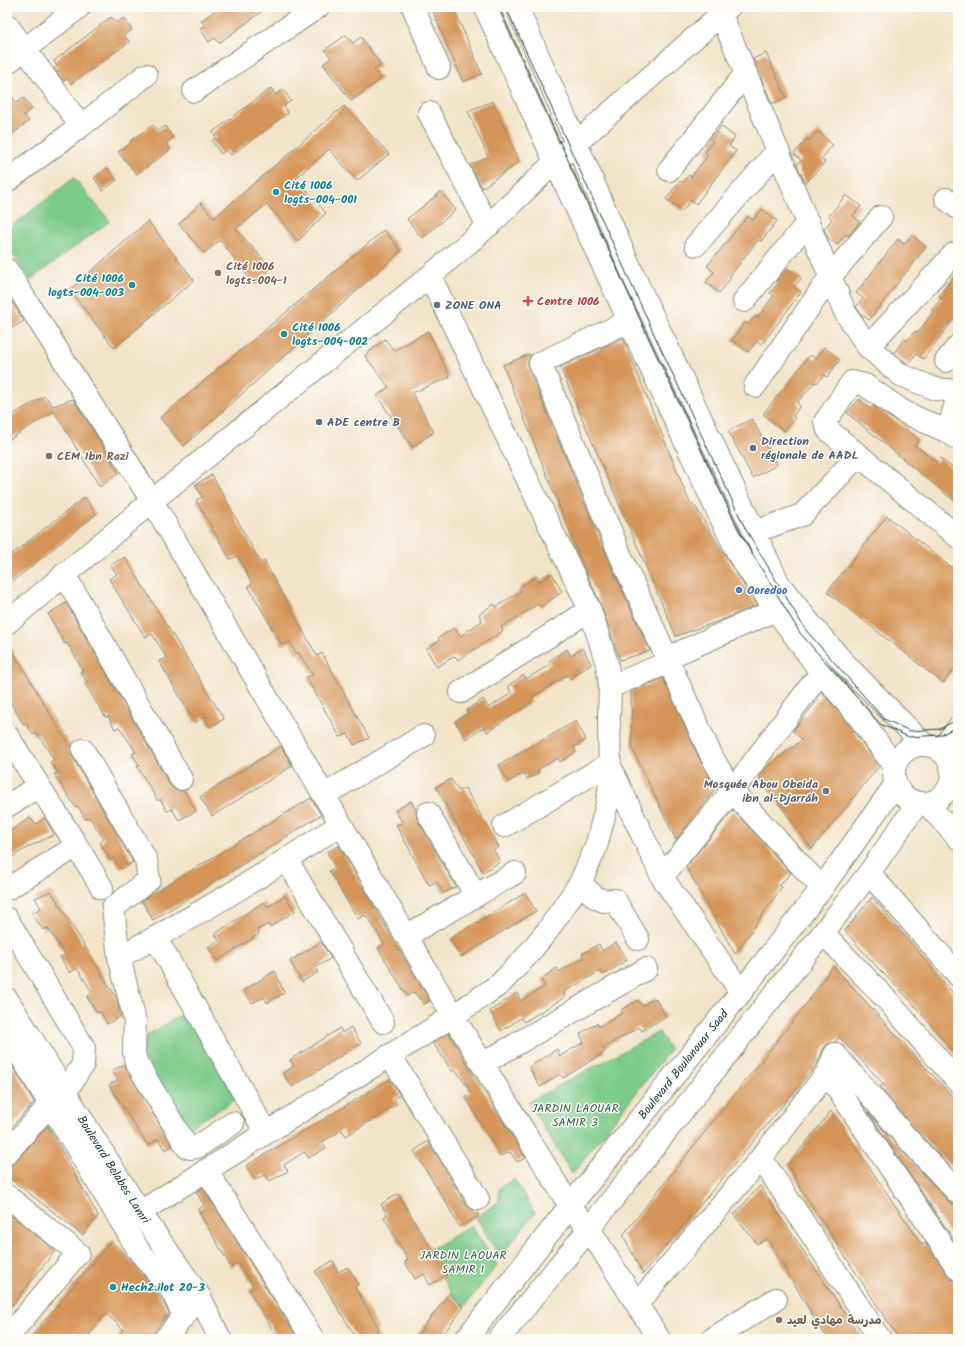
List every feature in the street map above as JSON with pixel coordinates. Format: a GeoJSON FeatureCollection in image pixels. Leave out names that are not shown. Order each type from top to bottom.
{"type":"FeatureCollection","features":[{"type":"Feature","properties":{"kind":"street"},"geometry":{"type":"LineString","coordinates":[[7,63],[79,7]]}},
{"type":"Feature","properties":{"kind":"street"},"geometry":{"type":"LineString","coordinates":[[194,91],[318,7]]}},
{"type":"Feature","properties":{"kind":"street"},"geometry":{"type":"LineString","coordinates":[[413,7],[439,68]]}},
{"type":"Feature","properties":{"kind":"street"},"geometry":{"type":"LineString","coordinates":[[485,7],[555,162],[737,550],[776,610],[821,672],[859,717],[895,776],[900,794],[908,800],[922,804],[937,801],[945,795],[947,767],[958,728]]}},
{"type":"Feature","properties":{"kind":"street"},"geometry":{"type":"LineString","coordinates":[[517,7],[636,281],[779,584],[811,625],[861,680],[947,767]]}},
{"type":"Feature","properties":{"kind":"street"},"geometry":{"type":"LineString","coordinates":[[7,623],[152,501],[430,276],[488,226],[555,162],[725,10],[746,73],[844,312],[868,347],[901,375],[934,389],[958,393],[953,436],[904,412],[865,385],[852,382],[825,422],[828,430],[958,537]]}},
{"type":"Feature","properties":{"kind":"street"},"geometry":{"type":"LineString","coordinates":[[7,25],[81,126]]}},
{"type":"Feature","properties":{"kind":"street"},"geometry":{"type":"LineString","coordinates":[[669,170],[746,73]]}},
{"type":"Feature","properties":{"kind":"street"},"geometry":{"type":"LineString","coordinates":[[7,181],[146,75]]}},
{"type":"Feature","properties":{"kind":"street"},"geometry":{"type":"LineString","coordinates":[[429,113],[488,226]]}},
{"type":"Feature","properties":{"kind":"street"},"geometry":{"type":"LineString","coordinates":[[696,245],[778,150]]}},
{"type":"Feature","properties":{"kind":"street"},"geometry":{"type":"LineString","coordinates":[[755,386],[830,277],[882,217]]}},
{"type":"Feature","properties":{"kind":"street"},"geometry":{"type":"LineString","coordinates":[[744,301],[808,222]]}},
{"type":"Feature","properties":{"kind":"street"},"geometry":{"type":"LineString","coordinates":[[868,347],[954,254]]}},
{"type":"Feature","properties":{"kind":"street"},"geometry":{"type":"LineString","coordinates":[[7,270],[152,501],[482,1064],[570,1206],[589,1229],[659,1339]]}},
{"type":"Feature","properties":{"kind":"street"},"geometry":{"type":"LineString","coordinates":[[140,1212],[453,1016],[500,984],[524,959],[548,930],[580,883],[596,847],[607,804],[610,783],[610,687],[607,664],[590,610],[430,276]]}},
{"type":"Feature","properties":{"kind":"street"},"geometry":{"type":"LineString","coordinates":[[629,321],[540,363],[622,559],[712,757],[732,791],[822,888]]}},
{"type":"Feature","properties":{"kind":"street"},"geometry":{"type":"LineString","coordinates":[[754,532],[802,515],[859,455]]}},
{"type":"Feature","properties":{"kind":"street"},"geometry":{"type":"LineString","coordinates":[[64,574],[181,779]]}},
{"type":"Feature","properties":{"kind":"street"},"geometry":{"type":"LineString","coordinates":[[461,692],[590,610]]}},
{"type":"Feature","properties":{"kind":"street"},"geometry":{"type":"LineString","coordinates":[[610,687],[662,665],[676,654],[776,610]]}},
{"type":"Feature","properties":{"kind":"street"},"geometry":{"type":"LineString","coordinates":[[662,877],[732,791],[821,672]]}},
{"type":"Feature","properties":{"kind":"street"},"geometry":{"type":"LineString","coordinates":[[7,735],[102,888]]}},
{"type":"Feature","properties":{"kind":"street"},"geometry":{"type":"LineString","coordinates":[[324,795],[423,736]]}},
{"type":"Feature","properties":{"kind":"street"},"geometry":{"type":"LineString","coordinates":[[895,776],[898,758],[905,750],[913,746],[947,767]]}},
{"type":"Feature","properties":{"kind":"street"},"geometry":{"type":"LineString","coordinates":[[82,750],[146,860],[149,880],[113,908],[119,957],[135,1021],[134,1054],[136,1062],[187,1147],[197,1147],[233,1122]]}},
{"type":"Feature","properties":{"kind":"street"},"geometry":{"type":"LineString","coordinates":[[504,826],[610,764]]}},
{"type":"Feature","properties":{"kind":"street"},"geometry":{"type":"LineString","coordinates":[[610,764],[662,877],[741,992]]}},
{"type":"Feature","properties":{"kind":"street","name":"Boulevard Boulanouar Saad"},"geometry":{"type":"LineString","coordinates":[[466,1339],[822,888],[895,776]]}},
{"type":"Feature","properties":{"kind":"street"},"geometry":{"type":"LineString","coordinates":[[7,806],[39,786]]}},
{"type":"Feature","properties":{"kind":"street"},"geometry":{"type":"LineString","coordinates":[[922,804],[958,838]]}},
{"type":"Feature","properties":{"kind":"street"},"geometry":{"type":"LineString","coordinates":[[499,1339],[589,1229],[823,934],[922,804]]}},
{"type":"Feature","properties":{"kind":"street"},"geometry":{"type":"LineString","coordinates":[[428,813],[476,896]]}},
{"type":"Feature","properties":{"kind":"street"},"geometry":{"type":"LineString","coordinates":[[119,957],[156,938],[287,860],[341,824]]}},
{"type":"Feature","properties":{"kind":"street"},"geometry":{"type":"LineString","coordinates":[[7,889],[77,846]]}},
{"type":"Feature","properties":{"kind":"street"},"geometry":{"type":"LineString","coordinates":[[287,860],[383,1022]]}},
{"type":"Feature","properties":{"kind":"street"},"geometry":{"type":"LineString","coordinates":[[406,936],[516,873]]}},
{"type":"Feature","properties":{"kind":"street"},"geometry":{"type":"LineString","coordinates":[[869,873],[958,975]]}},
{"type":"Feature","properties":{"kind":"street"},"geometry":{"type":"LineString","coordinates":[[580,883],[595,897],[604,901],[615,900],[638,939]]}},
{"type":"Feature","properties":{"kind":"street"},"geometry":{"type":"LineString","coordinates":[[7,919],[84,1048],[83,1064],[57,1099],[7,1153]]}},
{"type":"Feature","properties":{"kind":"street"},"geometry":{"type":"LineString","coordinates":[[823,934],[887,1000],[958,1082]]}},
{"type":"Feature","properties":{"kind":"street"},"geometry":{"type":"LineString","coordinates":[[156,938],[266,1133]]}},
{"type":"Feature","properties":{"kind":"street"},"geometry":{"type":"LineString","coordinates":[[482,1064],[646,969]]}},
{"type":"Feature","properties":{"kind":"street","name":"Boulevard Belabes Lamri"},"geometry":{"type":"LineString","coordinates":[[7,999],[57,1099],[200,1297],[220,1339]]}},
{"type":"Feature","properties":{"kind":"street"},"geometry":{"type":"LineString","coordinates":[[7,1033],[57,1099],[139,1251],[170,1287],[184,1316]]}},
{"type":"Feature","properties":{"kind":"street"},"geometry":{"type":"LineString","coordinates":[[637,1304],[761,1158],[827,1073],[835,1054],[905,1136],[958,1192]]}},
{"type":"Feature","properties":{"kind":"street"},"geometry":{"type":"LineString","coordinates":[[390,1055],[478,1199]]}},
{"type":"Feature","properties":{"kind":"street"},"geometry":{"type":"LineString","coordinates":[[827,1073],[958,1269]]}},
{"type":"Feature","properties":{"kind":"street"},"geometry":{"type":"LineString","coordinates":[[761,1158],[880,1339]]}},
{"type":"Feature","properties":{"kind":"street"},"geometry":{"type":"LineString","coordinates":[[206,1170],[313,1339]]}},
{"type":"Feature","properties":{"kind":"street"},"geometry":{"type":"LineString","coordinates":[[7,1196],[78,1253],[7,1338]]}},
{"type":"Feature","properties":{"kind":"street"},"geometry":{"type":"LineString","coordinates":[[165,1339],[200,1297]]}},
{"type":"Feature","properties":{"kind":"street"},"geometry":{"type":"LineString","coordinates":[[712,1339],[776,1299]]}},
{"type":"Feature","properties":{"kind":"green space"},"geometry":{"type":"Polygon","coordinates":[[[74,178],[110,221],[30,280],[7,246],[7,230],[74,178]]]}},
{"type":"Feature","properties":{"kind":"green space"},"geometry":{"type":"Polygon","coordinates":[[[184,1013],[237,1099],[188,1128],[134,1043],[184,1013]]]}},
{"type":"Feature","properties":{"kind":"green space","name":"JARDIN LAOUAR SAMIR 3"},"geometry":{"type":"Polygon","coordinates":[[[659,1032],[670,1050],[572,1174],[528,1102],[659,1032]]]}},
{"type":"Feature","properties":{"kind":"green space"},"geometry":{"type":"Polygon","coordinates":[[[514,1179],[535,1213],[500,1257],[476,1217],[499,1202],[499,1188],[514,1179]]]}},
{"type":"Feature","properties":{"kind":"green space","name":"JARDIN LAOUAR SAMIR 1"},"geometry":{"type":"Polygon","coordinates":[[[471,1225],[497,1265],[465,1306],[451,1293],[427,1252],[471,1225]]]}},
{"type":"Feature","properties":{"kind":"building"},"geometry":{"type":"Polygon","coordinates":[[[220,7],[268,7],[219,43],[215,38],[209,42],[200,29],[205,26],[201,21],[220,7]]]}},
{"type":"Feature","properties":{"kind":"building"},"geometry":{"type":"Polygon","coordinates":[[[431,7],[453,7],[482,74],[463,82],[431,7]]]}},
{"type":"Feature","properties":{"kind":"building"},"geometry":{"type":"Polygon","coordinates":[[[111,17],[116,23],[124,18],[132,30],[124,35],[129,42],[71,84],[67,78],[64,81],[54,69],[57,66],[54,61],[111,17]]]}},
{"type":"Feature","properties":{"kind":"building"},"geometry":{"type":"Polygon","coordinates":[[[346,35],[353,43],[361,37],[381,65],[374,70],[381,79],[351,101],[323,64],[331,58],[325,50],[346,35]]]}},
{"type":"Feature","properties":{"kind":"building"},"geometry":{"type":"Polygon","coordinates":[[[766,53],[786,97],[772,104],[753,59],[766,53]]]}},
{"type":"Feature","properties":{"kind":"building"},"geometry":{"type":"Polygon","coordinates":[[[271,88],[276,95],[283,89],[291,101],[284,106],[288,113],[231,155],[226,150],[221,154],[212,141],[216,138],[213,132],[271,88]]]}},
{"type":"Feature","properties":{"kind":"building"},"geometry":{"type":"Polygon","coordinates":[[[7,90],[16,103],[24,98],[32,109],[24,115],[29,121],[7,138],[7,90]]]}},
{"type":"Feature","properties":{"kind":"building"},"geometry":{"type":"Polygon","coordinates":[[[493,101],[519,162],[482,188],[470,165],[488,157],[468,111],[493,101]]]}},
{"type":"Feature","properties":{"kind":"building","name":"Cité 1006 logts-004-001"},"geometry":{"type":"Polygon","coordinates":[[[344,106],[389,154],[357,181],[329,149],[296,178],[326,213],[298,241],[267,204],[236,229],[271,268],[254,284],[220,240],[204,253],[179,224],[201,203],[214,218],[344,106]]]}},
{"type":"Feature","properties":{"kind":"building"},"geometry":{"type":"Polygon","coordinates":[[[153,125],[158,131],[165,126],[173,138],[166,143],[170,150],[137,174],[118,152],[131,143],[130,141],[153,125]]]}},
{"type":"Feature","properties":{"kind":"building"},"geometry":{"type":"Polygon","coordinates":[[[721,126],[735,137],[729,146],[736,151],[696,204],[691,200],[682,211],[666,199],[680,181],[682,183],[689,175],[691,177],[708,155],[705,152],[721,126]]]}},
{"type":"Feature","properties":{"kind":"building"},"geometry":{"type":"Polygon","coordinates":[[[818,131],[833,145],[821,159],[825,162],[806,183],[797,165],[801,160],[794,154],[807,139],[809,141],[818,131]]]}},
{"type":"Feature","properties":{"kind":"building"},"geometry":{"type":"Polygon","coordinates":[[[107,168],[117,180],[103,191],[94,178],[107,168]]]}},
{"type":"Feature","properties":{"kind":"building"},"geometry":{"type":"Polygon","coordinates":[[[441,192],[456,210],[422,238],[407,219],[441,192]]]}},
{"type":"Feature","properties":{"kind":"building"},"geometry":{"type":"Polygon","coordinates":[[[846,195],[861,206],[853,216],[860,222],[848,236],[846,234],[837,245],[828,238],[824,229],[832,219],[829,216],[846,195]]]}},
{"type":"Feature","properties":{"kind":"building"},"geometry":{"type":"Polygon","coordinates":[[[762,209],[777,221],[761,241],[758,240],[729,277],[731,278],[719,293],[706,282],[714,272],[707,266],[748,216],[753,220],[762,209]]]}},
{"type":"Feature","properties":{"kind":"building","name":"Cité 1006 logts-004-003"},"geometry":{"type":"Polygon","coordinates":[[[148,221],[194,280],[114,348],[70,290],[148,221]]]}},
{"type":"Feature","properties":{"kind":"building","name":"Cité 1006 logts-004-002"},"geometry":{"type":"Polygon","coordinates":[[[384,230],[401,251],[184,446],[160,418],[384,230]]]}},
{"type":"Feature","properties":{"kind":"building"},"geometry":{"type":"Polygon","coordinates":[[[912,235],[926,247],[869,320],[861,314],[856,307],[863,298],[856,293],[898,239],[904,244],[912,235]]]}},
{"type":"Feature","properties":{"kind":"building"},"geometry":{"type":"Polygon","coordinates":[[[787,268],[801,278],[794,287],[801,292],[762,344],[757,341],[748,352],[732,340],[745,322],[748,324],[755,316],[757,318],[774,295],[770,293],[778,283],[776,281],[787,268]]]}},
{"type":"Feature","properties":{"kind":"building"},"geometry":{"type":"Polygon","coordinates":[[[958,271],[958,314],[923,359],[916,354],[908,364],[894,353],[904,339],[907,341],[915,331],[918,333],[934,311],[932,310],[942,298],[939,296],[958,271]]]}},
{"type":"Feature","properties":{"kind":"building"},"geometry":{"type":"Polygon","coordinates":[[[7,294],[24,321],[7,331],[7,294]]]}},
{"type":"Feature","properties":{"kind":"building"},"geometry":{"type":"Polygon","coordinates":[[[428,331],[450,377],[412,393],[434,432],[412,447],[377,396],[389,387],[365,356],[385,339],[394,351],[428,331]]]}},
{"type":"Feature","properties":{"kind":"building"},"geometry":{"type":"Polygon","coordinates":[[[623,338],[689,501],[695,506],[757,605],[719,621],[676,636],[560,367],[623,338]]]}},
{"type":"Feature","properties":{"kind":"building"},"geometry":{"type":"Polygon","coordinates":[[[824,347],[840,360],[827,377],[824,375],[817,383],[815,382],[797,403],[800,406],[793,416],[795,418],[784,431],[763,414],[810,355],[816,359],[824,347]]]}},
{"type":"Feature","properties":{"kind":"building"},"geometry":{"type":"Polygon","coordinates":[[[530,354],[528,368],[610,564],[650,651],[620,660],[601,605],[584,568],[503,365],[530,354]]]}},
{"type":"Feature","properties":{"kind":"building"},"geometry":{"type":"Polygon","coordinates":[[[45,396],[53,406],[73,399],[101,443],[118,473],[100,487],[54,411],[7,441],[7,418],[45,396]]]}},
{"type":"Feature","properties":{"kind":"building"},"geometry":{"type":"Polygon","coordinates":[[[859,399],[870,409],[873,406],[900,424],[919,440],[915,445],[936,462],[940,458],[958,472],[958,504],[847,413],[859,399]]]}},
{"type":"Feature","properties":{"kind":"building","name":"Direction régionale de AADL"},"geometry":{"type":"Polygon","coordinates":[[[752,419],[777,465],[753,478],[728,431],[752,419]]]}},
{"type":"Feature","properties":{"kind":"building"},"geometry":{"type":"Polygon","coordinates":[[[212,475],[261,563],[264,561],[317,656],[322,653],[369,738],[354,745],[348,734],[340,737],[306,677],[313,675],[298,652],[296,654],[290,642],[282,645],[248,586],[252,584],[238,556],[230,559],[196,500],[203,497],[195,485],[212,475]]]}},
{"type":"Feature","properties":{"kind":"building"},"geometry":{"type":"Polygon","coordinates":[[[85,497],[96,514],[7,586],[7,558],[85,497]]]}},
{"type":"Feature","properties":{"kind":"building"},"geometry":{"type":"Polygon","coordinates":[[[887,516],[958,573],[958,664],[943,683],[827,592],[887,516]]]}},
{"type":"Feature","properties":{"kind":"building"},"geometry":{"type":"Polygon","coordinates":[[[125,557],[224,719],[210,727],[205,716],[195,723],[159,661],[167,658],[152,634],[145,637],[109,579],[117,574],[110,565],[125,557]]]}},
{"type":"Feature","properties":{"kind":"building"},"geometry":{"type":"Polygon","coordinates":[[[552,573],[562,592],[541,607],[538,604],[501,627],[503,631],[458,660],[455,656],[437,667],[426,649],[439,641],[438,638],[454,628],[460,636],[482,621],[479,614],[494,604],[496,607],[521,591],[519,588],[537,576],[540,582],[552,573]]]}},
{"type":"Feature","properties":{"kind":"building"},"geometry":{"type":"Polygon","coordinates":[[[66,603],[170,785],[175,790],[184,791],[196,811],[179,820],[172,809],[167,811],[160,799],[158,801],[137,766],[140,766],[132,754],[136,752],[119,727],[115,729],[108,716],[106,718],[85,684],[88,683],[80,672],[83,671],[75,656],[67,643],[65,644],[48,614],[66,603]]]}},
{"type":"Feature","properties":{"kind":"building"},"geometry":{"type":"Polygon","coordinates":[[[7,641],[71,747],[72,756],[133,862],[121,869],[113,858],[110,860],[100,843],[104,839],[89,817],[85,819],[78,806],[76,808],[54,774],[58,773],[50,762],[54,760],[37,733],[33,735],[26,723],[24,725],[7,697],[7,641]]]}},
{"type":"Feature","properties":{"kind":"building"},"geometry":{"type":"Polygon","coordinates":[[[583,648],[591,664],[570,679],[567,675],[530,699],[532,702],[487,732],[484,727],[466,739],[455,721],[468,713],[467,710],[483,699],[489,708],[511,693],[508,686],[524,675],[526,679],[551,664],[549,661],[567,649],[571,656],[583,648]]]}},
{"type":"Feature","properties":{"kind":"building"},"geometry":{"type":"Polygon","coordinates":[[[663,678],[701,762],[715,789],[676,840],[632,748],[631,692],[663,678]]]}},
{"type":"Feature","properties":{"kind":"building"},"geometry":{"type":"Polygon","coordinates":[[[823,693],[879,766],[812,849],[759,776],[766,767],[802,740],[793,731],[823,693]]]}},
{"type":"Feature","properties":{"kind":"building"},"geometry":{"type":"Polygon","coordinates":[[[576,721],[586,740],[574,747],[576,752],[560,762],[558,758],[537,770],[539,773],[527,779],[524,773],[508,782],[499,765],[576,721]]]}},
{"type":"Feature","properties":{"kind":"building"},"geometry":{"type":"Polygon","coordinates":[[[281,746],[292,766],[212,816],[200,797],[281,746]]]}},
{"type":"Feature","properties":{"kind":"building"},"geometry":{"type":"Polygon","coordinates":[[[451,779],[459,791],[465,788],[499,847],[494,850],[500,862],[483,872],[436,787],[451,779]]]}},
{"type":"Feature","properties":{"kind":"building"},"geometry":{"type":"Polygon","coordinates":[[[311,798],[321,815],[153,920],[142,901],[311,798]]]}},
{"type":"Feature","properties":{"kind":"building"},"geometry":{"type":"Polygon","coordinates":[[[411,801],[416,810],[417,819],[456,887],[443,893],[437,882],[429,885],[396,825],[403,823],[395,811],[411,801]]]}},
{"type":"Feature","properties":{"kind":"building"},"geometry":{"type":"Polygon","coordinates":[[[733,810],[791,873],[779,885],[782,887],[735,954],[686,867],[733,810]]]}},
{"type":"Feature","properties":{"kind":"building"},"geometry":{"type":"Polygon","coordinates":[[[30,818],[36,824],[45,818],[54,835],[30,846],[7,860],[7,833],[30,818]]]}},
{"type":"Feature","properties":{"kind":"building"},"geometry":{"type":"Polygon","coordinates":[[[339,846],[430,1001],[424,1004],[414,992],[407,996],[378,948],[384,944],[372,924],[365,915],[358,919],[329,871],[335,867],[327,852],[339,846]]]}},
{"type":"Feature","properties":{"kind":"building"},"geometry":{"type":"Polygon","coordinates":[[[51,891],[117,999],[121,1016],[107,1024],[101,1012],[97,1013],[87,997],[92,992],[77,968],[70,973],[60,957],[65,955],[48,928],[43,930],[32,913],[41,908],[35,898],[51,891]]]}},
{"type":"Feature","properties":{"kind":"building"},"geometry":{"type":"Polygon","coordinates":[[[525,893],[536,911],[461,957],[450,939],[525,893]]]}},
{"type":"Feature","properties":{"kind":"building"},"geometry":{"type":"Polygon","coordinates":[[[285,896],[295,911],[270,927],[268,924],[257,930],[259,934],[217,961],[208,947],[219,940],[215,934],[264,902],[267,907],[285,896]]]}},
{"type":"Feature","properties":{"kind":"building"},"geometry":{"type":"Polygon","coordinates":[[[872,897],[958,999],[958,1057],[909,999],[877,967],[845,931],[872,897]]]}},
{"type":"Feature","properties":{"kind":"building"},"geometry":{"type":"Polygon","coordinates":[[[321,942],[331,958],[315,968],[318,972],[302,982],[290,961],[321,942]]]}},
{"type":"Feature","properties":{"kind":"building"},"geometry":{"type":"Polygon","coordinates":[[[616,942],[627,960],[603,975],[600,971],[564,992],[565,997],[524,1022],[521,1018],[501,1031],[490,1011],[517,993],[521,1001],[545,986],[541,979],[557,968],[559,972],[584,958],[582,954],[599,944],[602,951],[616,942]]]}},
{"type":"Feature","properties":{"kind":"building"},"geometry":{"type":"Polygon","coordinates":[[[833,966],[958,1103],[958,1175],[914,1128],[880,1087],[884,1084],[839,1037],[835,1042],[827,1044],[823,1049],[818,1063],[643,1274],[623,1235],[807,1003],[833,966]]]}},
{"type":"Feature","properties":{"kind":"building"},"geometry":{"type":"Polygon","coordinates":[[[275,971],[284,993],[267,1003],[264,997],[252,1003],[244,990],[275,971]]]}},
{"type":"Feature","properties":{"kind":"building"},"geometry":{"type":"Polygon","coordinates":[[[655,998],[666,1016],[642,1031],[639,1027],[603,1048],[605,1052],[563,1078],[560,1074],[540,1087],[529,1067],[557,1049],[560,1056],[584,1042],[580,1034],[597,1023],[599,1027],[623,1013],[621,1010],[638,1000],[642,1006],[655,998]]]}},
{"type":"Feature","properties":{"kind":"building"},"geometry":{"type":"Polygon","coordinates":[[[351,1027],[361,1043],[292,1087],[283,1073],[294,1066],[290,1060],[340,1028],[342,1033],[351,1027]]]}},
{"type":"Feature","properties":{"kind":"building"},"geometry":{"type":"Polygon","coordinates":[[[449,1033],[526,1158],[517,1162],[510,1152],[500,1156],[465,1096],[471,1092],[456,1070],[452,1071],[433,1043],[449,1033]]]}},
{"type":"Feature","properties":{"kind":"building"},"geometry":{"type":"Polygon","coordinates":[[[7,1057],[34,1102],[7,1132],[7,1057]]]}},
{"type":"Feature","properties":{"kind":"building"},"geometry":{"type":"Polygon","coordinates":[[[124,1064],[172,1146],[165,1150],[158,1139],[148,1146],[109,1085],[118,1080],[112,1071],[124,1064]]]}},
{"type":"Feature","properties":{"kind":"building"},"geometry":{"type":"Polygon","coordinates":[[[390,1079],[400,1095],[394,1098],[397,1104],[346,1136],[342,1130],[322,1142],[326,1148],[309,1158],[304,1152],[284,1165],[288,1171],[270,1181],[265,1174],[255,1180],[246,1166],[390,1079]]]}},
{"type":"Feature","properties":{"kind":"building"},"geometry":{"type":"Polygon","coordinates":[[[831,1111],[922,1245],[926,1243],[948,1276],[952,1280],[958,1281],[958,1339],[899,1339],[802,1190],[788,1165],[831,1111]]]}},
{"type":"Feature","properties":{"kind":"building"},"geometry":{"type":"Polygon","coordinates":[[[868,1112],[949,1202],[954,1205],[958,1205],[958,1246],[868,1112]]]}},
{"type":"Feature","properties":{"kind":"building"},"geometry":{"type":"Polygon","coordinates":[[[48,1126],[98,1216],[83,1235],[7,1176],[7,1166],[16,1161],[48,1126]]]}},
{"type":"Feature","properties":{"kind":"building"},"geometry":{"type":"Polygon","coordinates":[[[428,1141],[467,1206],[472,1210],[478,1211],[478,1216],[459,1227],[447,1204],[414,1151],[428,1141]]]}},
{"type":"Feature","properties":{"kind":"building"},"geometry":{"type":"Polygon","coordinates":[[[760,1186],[862,1339],[828,1339],[814,1318],[768,1239],[757,1244],[734,1215],[760,1186]]]}},
{"type":"Feature","properties":{"kind":"building"},"geometry":{"type":"Polygon","coordinates":[[[203,1188],[298,1339],[278,1339],[249,1290],[254,1287],[238,1263],[231,1267],[198,1210],[204,1205],[196,1192],[203,1188]]]}},
{"type":"Feature","properties":{"kind":"building"},"geometry":{"type":"Polygon","coordinates":[[[398,1194],[447,1275],[430,1285],[424,1274],[415,1279],[405,1262],[408,1259],[384,1217],[387,1215],[381,1204],[398,1194]]]}},
{"type":"Feature","properties":{"kind":"building"},"geometry":{"type":"Polygon","coordinates":[[[7,1212],[55,1251],[7,1312],[7,1212]]]}},
{"type":"Feature","properties":{"kind":"building","name":"Hech2.ilot 20-3"},"geometry":{"type":"Polygon","coordinates":[[[111,1241],[131,1261],[155,1289],[169,1313],[148,1339],[115,1339],[123,1330],[106,1313],[86,1339],[29,1339],[111,1241]]]}},
{"type":"Feature","properties":{"kind":"building"},"geometry":{"type":"Polygon","coordinates":[[[333,1261],[338,1272],[348,1267],[358,1284],[355,1287],[379,1329],[376,1331],[381,1339],[357,1339],[315,1271],[333,1261]]]}},
{"type":"Feature","properties":{"kind":"building"},"geometry":{"type":"Polygon","coordinates":[[[449,1294],[464,1307],[439,1339],[414,1339],[449,1294]]]}},
{"type":"Feature","properties":{"kind":"tram line"},"geometry":{"type":"LineString","coordinates":[[499,7],[647,335],[739,531],[800,633],[880,724],[909,737],[941,735],[958,726]]}},
{"type":"Feature","properties":{"kind":"tram line"},"geometry":{"type":"LineString","coordinates":[[506,7],[653,332],[745,528],[805,629],[884,719],[910,731],[940,729],[958,719]]}},
{"type":"Feature","properties":{"kind":"place","name":"Cité 1006 logts-004-001"},"geometry":{"type":"Point","coordinates":[276,192]}},
{"type":"Feature","properties":{"kind":"place","name":"Cité 1006 logts-004-1"},"geometry":{"type":"Point","coordinates":[218,273]}},
{"type":"Feature","properties":{"kind":"place","name":"Cité 1006 logts-004-003"},"geometry":{"type":"Point","coordinates":[132,285]}},
{"type":"Feature","properties":{"kind":"place","name":"Centre 1006"},"geometry":{"type":"Point","coordinates":[528,301]}},
{"type":"Feature","properties":{"kind":"place","name":"ZONE ONA"},"geometry":{"type":"Point","coordinates":[437,305]}},
{"type":"Feature","properties":{"kind":"place","name":"Cité 1006 logts-004-002"},"geometry":{"type":"Point","coordinates":[284,334]}},
{"type":"Feature","properties":{"kind":"place","name":"ADE centre B"},"geometry":{"type":"Point","coordinates":[319,422]}},
{"type":"Feature","properties":{"kind":"place","name":"Direction régionale de AADL"},"geometry":{"type":"Point","coordinates":[753,448]}},
{"type":"Feature","properties":{"kind":"place","name":"CEM Ibn Razi"},"geometry":{"type":"Point","coordinates":[49,456]}},
{"type":"Feature","properties":{"kind":"place","name":"Ooredoo"},"geometry":{"type":"Point","coordinates":[739,590]}},
{"type":"Feature","properties":{"kind":"place","name":"Mosquée Abou Obeida ibn al-Djarrâh"},"geometry":{"type":"Point","coordinates":[826,791]}},
{"type":"Feature","properties":{"kind":"place","name":"Hech2.ilot 20-3"},"geometry":{"type":"Point","coordinates":[113,1287]}},
{"type":"Feature","properties":{"kind":"place","name":"مدرسة مهادي لعيد"},"geometry":{"type":"Point","coordinates":[779,1320]}}]}
